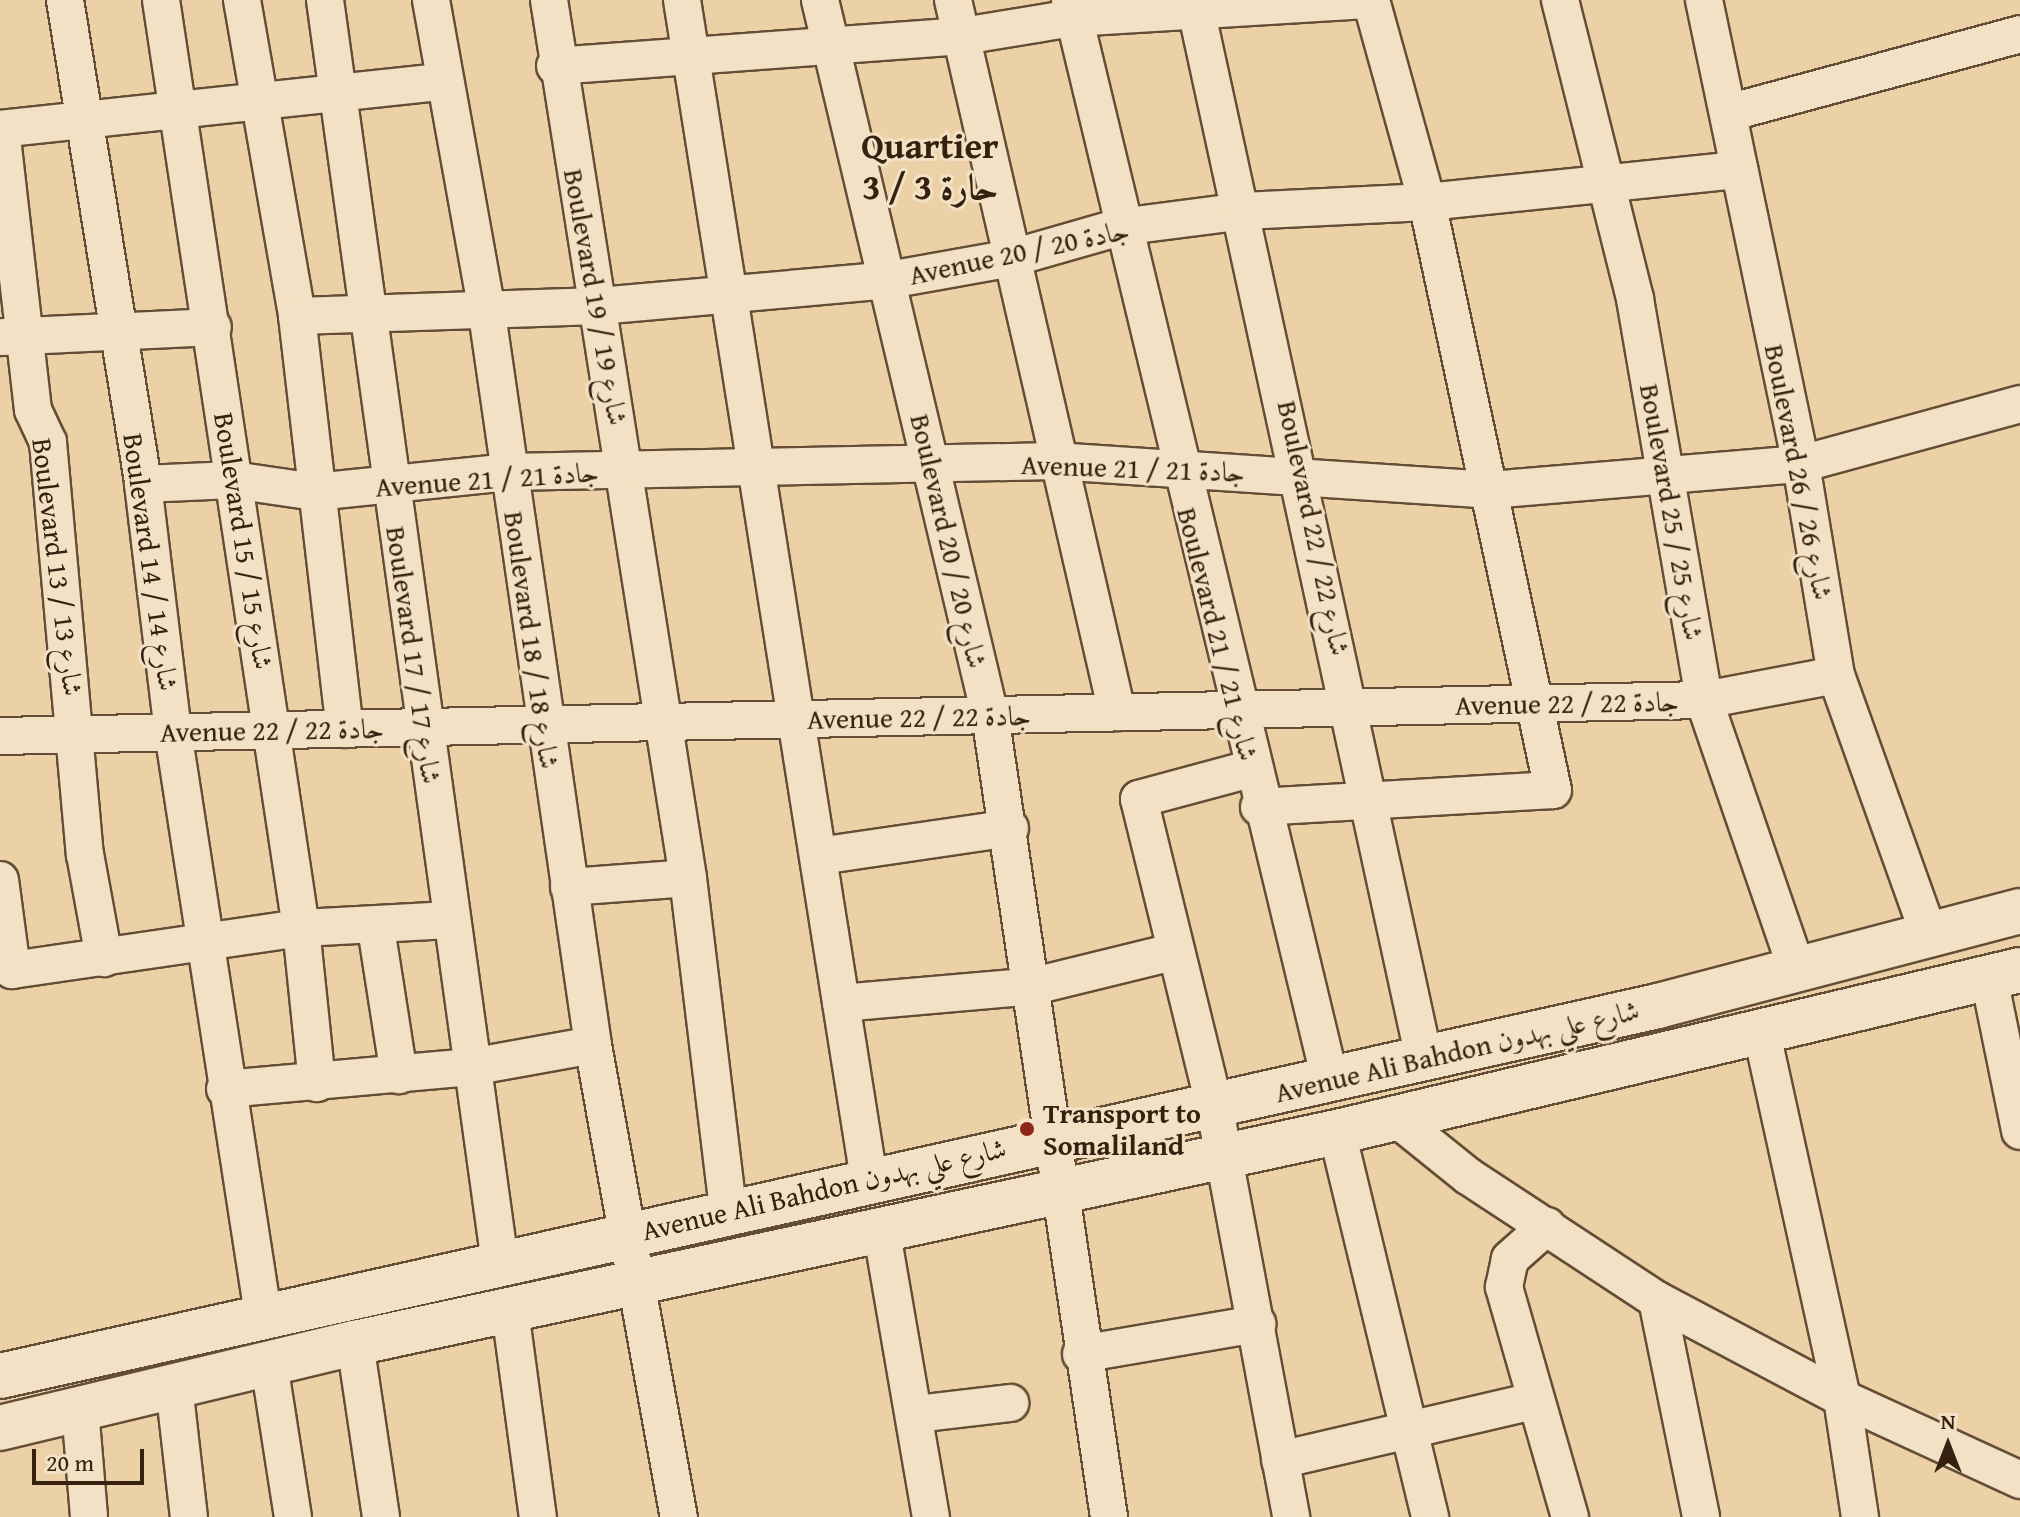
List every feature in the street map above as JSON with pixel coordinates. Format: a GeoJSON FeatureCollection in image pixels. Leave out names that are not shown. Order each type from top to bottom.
{"type":"FeatureCollection","features":[{"type":"Feature","properties":{"kind":"main road","name":"Avenue Ali Bahdon شارع علي بهدون"},"geometry":{"type":"LineString","coordinates":[[0,1376],[1051,1137],[1330,1080],[1797,970],[2020,911]]}},
{"type":"Feature","properties":{"kind":"main road","name":"Avenue Ali Bahdon شارع علي بهدون"},"geometry":{"type":"LineString","coordinates":[[0,1428],[355,1343],[1337,1132],[1762,1034],[2005,974]]}},
{"type":"Feature","properties":{"kind":"street","name":"Boulevard 14 / شارع 14"},"geometry":{"type":"LineString","coordinates":[[65,0],[116,335],[143,484],[173,732],[225,1089],[263,1314]]}},
{"type":"Feature","properties":{"kind":"street","name":"Boulevard 15 / شارع 15"},"geometry":{"type":"LineString","coordinates":[[161,0],[213,327],[301,928],[317,1083]]}},
{"type":"Feature","properties":{"kind":"street"},"geometry":{"type":"LineString","coordinates":[[242,0],[297,316],[315,492],[345,729]]}},
{"type":"Feature","properties":{"kind":"street","name":"Boulevard 17 / شارع 17"},"geometry":{"type":"LineString","coordinates":[[325,0],[373,316],[389,485],[500,1263]]}},
{"type":"Feature","properties":{"kind":"street","name":"Boulevard 18 / شارع 18"},"geometry":{"type":"LineString","coordinates":[[431,0],[442,82],[486,307],[541,724],[593,1045],[628,1232]]}},
{"type":"Feature","properties":{"kind":"street","name":"Boulevard 19 / شارع 19"},"geometry":{"type":"LineString","coordinates":[[549,0],[555,66],[626,469],[688,878],[728,1209]]}},
{"type":"Feature","properties":{"kind":"street"},"geometry":{"type":"LineString","coordinates":[[682,0],[869,1179]]}},
{"type":"Feature","properties":{"kind":"street","name":"Boulevard 20 / شارع 20"},"geometry":{"type":"LineString","coordinates":[[820,0],[990,715],[1034,986],[1081,1354],[1109,1517]]}},
{"type":"Feature","properties":{"kind":"street"},"geometry":{"type":"LineString","coordinates":[[953,0],[1055,461],[1117,712]]}},
{"type":"Feature","properties":{"kind":"street"},"geometry":{"type":"LineString","coordinates":[[555,66],[963,36],[1071,9],[1370,0],[1427,202],[1490,490],[1529,704],[1553,790],[1374,804],[1259,807]]}},
{"type":"Feature","properties":{"kind":"street","name":"Boulevard 25 / شارع 25"},"geometry":{"type":"LineString","coordinates":[[1560,0],[1609,182],[1673,549],[1688,583],[1704,700],[1797,970]]}},
{"type":"Feature","properties":{"kind":"street","name":"Boulevard 26 / شارع 26"},"geometry":{"type":"LineString","coordinates":[[1704,0],[1801,464],[1836,675],[1929,935]]}},
{"type":"Feature","properties":{"kind":"street","name":"Boulevard 22 / شارع 22"},"geometry":{"type":"LineString","coordinates":[[1195,5],[1353,707],[1424,1058]]}},
{"type":"Feature","properties":{"kind":"street","name":"Boulevard 21 / شارع 21"},"geometry":{"type":"LineString","coordinates":[[1071,9],[1259,807],[1330,1080]]}},
{"type":"Feature","properties":{"kind":"street"},"geometry":{"type":"LineString","coordinates":[[1728,113],[2020,34]]}},
{"type":"Feature","properties":{"kind":"street"},"geometry":{"type":"LineString","coordinates":[[1,129],[84,116],[340,98],[442,82]]}},
{"type":"Feature","properties":{"kind":"street","name":"Boulevard 13 / شارع 13"},"geometry":{"type":"LineString","coordinates":[[1,129],[12,337],[33,410],[48,442],[80,734],[85,854],[104,958]]}},
{"type":"Feature","properties":{"kind":"street","name":"Avenue 20 / جادة 20"},"geometry":{"type":"LineString","coordinates":[[297,316],[373,316],[486,307],[599,306],[889,280],[1012,258],[1120,227],[1243,211],[1427,202],[1739,170]]}},
{"type":"Feature","properties":{"kind":"street"},"geometry":{"type":"LineString","coordinates":[[12,337],[116,335],[213,327]]}},
{"type":"Feature","properties":{"kind":"street","name":"Avenue 21 / جادة 21"},"geometry":{"type":"LineString","coordinates":[[143,484],[233,480],[315,492],[508,472],[931,469],[1055,461],[1304,482],[1490,490],[1801,464],[2020,404]]}},
{"type":"Feature","properties":{"kind":"street","name":"Avenue 22 / جادة 22"},"geometry":{"type":"LineString","coordinates":[[0,736],[1704,700],[1836,675]]}},
{"type":"Feature","properties":{"kind":"street"},"geometry":{"type":"LineString","coordinates":[[1250,769],[1139,799],[1214,1104],[1291,1517]]}},
{"type":"Feature","properties":{"kind":"street"},"geometry":{"type":"LineString","coordinates":[[819,856],[1010,828]]}},
{"type":"Feature","properties":{"kind":"street"},"geometry":{"type":"LineString","coordinates":[[569,887],[688,878]]}},
{"type":"Feature","properties":{"kind":"street"},"geometry":{"type":"LineString","coordinates":[[0,880],[12,970],[204,945],[301,928],[376,928],[451,920]]}},
{"type":"Feature","properties":{"kind":"street"},"geometry":{"type":"LineString","coordinates":[[376,928],[399,1075]]}},
{"type":"Feature","properties":{"kind":"street"},"geometry":{"type":"LineString","coordinates":[[841,1003],[1034,986],[1176,951]]}},
{"type":"Feature","properties":{"kind":"street"},"geometry":{"type":"LineString","coordinates":[[2005,974],[2020,1131]]}},
{"type":"Feature","properties":{"kind":"street"},"geometry":{"type":"LineString","coordinates":[[1762,1034],[1842,1398],[1860,1517]]}},
{"type":"Feature","properties":{"kind":"street"},"geometry":{"type":"LineString","coordinates":[[225,1089],[471,1067],[593,1045]]}},
{"type":"Feature","properties":{"kind":"street"},"geometry":{"type":"LineString","coordinates":[[1396,1118],[1657,1300],[1842,1398],[2020,1480]]}},
{"type":"Feature","properties":{"kind":"street"},"geometry":{"type":"LineString","coordinates":[[1337,1132],[1430,1517]]}},
{"type":"Feature","properties":{"kind":"street"},"geometry":{"type":"LineString","coordinates":[[1547,1226],[1504,1271],[1533,1401],[1570,1517]]}},
{"type":"Feature","properties":{"kind":"street"},"geometry":{"type":"LineString","coordinates":[[881,1228],[916,1414],[931,1517]]}},
{"type":"Feature","properties":{"kind":"street"},"geometry":{"type":"LineString","coordinates":[[628,1232],[679,1517]]}},
{"type":"Feature","properties":{"kind":"street"},"geometry":{"type":"LineString","coordinates":[[1657,1300],[1701,1517]]}},
{"type":"Feature","properties":{"kind":"street"},"geometry":{"type":"LineString","coordinates":[[510,1311],[538,1517]]}},
{"type":"Feature","properties":{"kind":"street"},"geometry":{"type":"LineString","coordinates":[[1081,1354],[1257,1324]]}},
{"type":"Feature","properties":{"kind":"street"},"geometry":{"type":"LineString","coordinates":[[355,1343],[381,1517]]}},
{"type":"Feature","properties":{"kind":"street"},"geometry":{"type":"LineString","coordinates":[[269,1364],[293,1517]]}},
{"type":"Feature","properties":{"kind":"street"},"geometry":{"type":"LineString","coordinates":[[174,1386],[189,1517]]}},
{"type":"Feature","properties":{"kind":"street"},"geometry":{"type":"LineString","coordinates":[[1280,1460],[1409,1425],[1533,1401]]}},
{"type":"Feature","properties":{"kind":"street"},"geometry":{"type":"LineString","coordinates":[[916,1414],[1010,1403]]}},
{"type":"Feature","properties":{"kind":"street"},"geometry":{"type":"LineString","coordinates":[[80,1409],[89,1517]]}},
{"type":"Feature","properties":{"kind":"place","name":"Transport to Somaliland"},"geometry":{"type":"Point","coordinates":[1027,1129]}},
{"type":"Feature","properties":{"kind":"district","name":"Quartier 3 / حارة 3"},"geometry":{"type":"Point","coordinates":[930,164]}}]}
